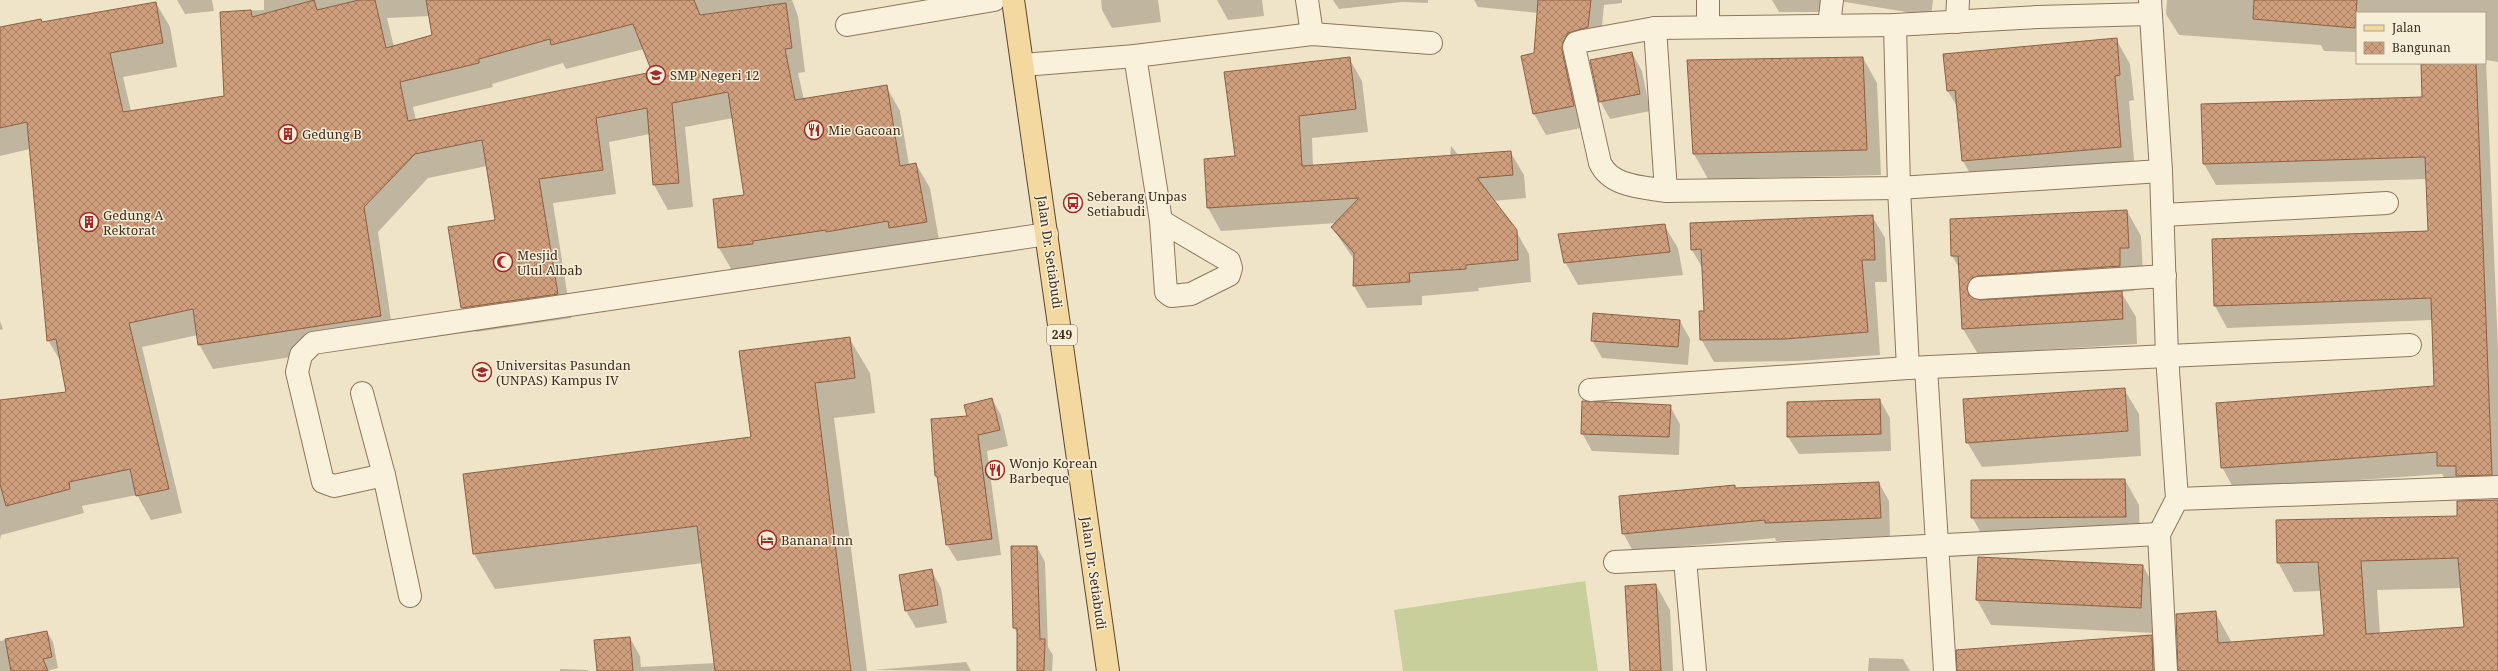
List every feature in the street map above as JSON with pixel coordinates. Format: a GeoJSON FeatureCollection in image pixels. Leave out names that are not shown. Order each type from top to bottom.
{"type":"FeatureCollection","features":[{"type":"Feature","properties":{"kind":"main road","name":"Jalan Dr. Setiabudi"},"geometry":{"type":"LineString","coordinates":[[1013,0],[1108,671]]}},
{"type":"Feature","properties":{"kind":"street"},"geometry":{"type":"LineString","coordinates":[[847,25],[994,0]]}},
{"type":"Feature","properties":{"kind":"street"},"geometry":{"type":"LineString","coordinates":[[1307,0],[1312,34]]}},
{"type":"Feature","properties":{"kind":"street"},"geometry":{"type":"LineString","coordinates":[[1708,0],[1708,28]]}},
{"type":"Feature","properties":{"kind":"street"},"geometry":{"type":"LineString","coordinates":[[1829,25],[1832,0]]}},
{"type":"Feature","properties":{"kind":"street"},"geometry":{"type":"LineString","coordinates":[[1957,22],[1958,0]]}},
{"type":"Feature","properties":{"kind":"street"},"geometry":{"type":"LineString","coordinates":[[2161,171],[1899,188],[1666,191],[1621,182],[1604,172],[1600,163],[1574,47],[1576,43],[1583,41],[1655,28],[1895,25],[1957,22],[2038,8],[2150,7],[2161,171],[2168,356],[2177,499],[2159,534],[2166,671]]}},
{"type":"Feature","properties":{"kind":"street"},"geometry":{"type":"LineString","coordinates":[[1895,25],[1899,188],[1936,544],[1945,671]]}},
{"type":"Feature","properties":{"kind":"street"},"geometry":{"type":"LineString","coordinates":[[1655,28],[1666,191]]}},
{"type":"Feature","properties":{"kind":"street"},"geometry":{"type":"LineString","coordinates":[[1023,64],[1135,56],[1312,34],[1431,43]]}},
{"type":"Feature","properties":{"kind":"street"},"geometry":{"type":"LineString","coordinates":[[1135,56],[1161,221]]}},
{"type":"Feature","properties":{"kind":"street"},"geometry":{"type":"LineString","coordinates":[[2163,215],[2387,202]]}},
{"type":"Feature","properties":{"kind":"street"},"geometry":{"type":"LineString","coordinates":[[384,475],[334,486],[323,482],[297,372],[301,355],[313,343],[1047,234]]}},
{"type":"Feature","properties":{"kind":"street"},"geometry":{"type":"LineString","coordinates":[[1979,288],[2165,276]]}},
{"type":"Feature","properties":{"kind":"street"},"geometry":{"type":"LineString","coordinates":[[1590,390],[1917,368],[2410,345]]}},
{"type":"Feature","properties":{"kind":"street"},"geometry":{"type":"LineString","coordinates":[[362,393],[384,475],[410,596]]}},
{"type":"Feature","properties":{"kind":"street"},"geometry":{"type":"LineString","coordinates":[[2177,499],[2498,487]]}},
{"type":"Feature","properties":{"kind":"street"},"geometry":{"type":"LineString","coordinates":[[1615,562],[1686,560],[1936,544],[2159,534]]}},
{"type":"Feature","properties":{"kind":"street"},"geometry":{"type":"LineString","coordinates":[[1686,560],[1695,671]]}},
{"type":"Feature","properties":{"kind":"green space"},"geometry":{"type":"Polygon","coordinates":[[[1585,581],[1598,671],[1403,671],[1394,610],[1585,581]]]}},
{"type":"Feature","properties":{"kind":"building"},"geometry":{"type":"Polygon","coordinates":[[[314,0],[317,10],[359,0],[375,0],[386,48],[432,35],[426,0],[694,0],[700,15],[786,3],[792,48],[785,49],[795,100],[887,85],[900,166],[916,163],[927,222],[889,228],[888,221],[826,232],[826,230],[753,241],[753,244],[718,248],[713,199],[744,195],[728,92],[672,103],[679,183],[653,185],[647,108],[596,118],[603,170],[539,179],[558,294],[461,308],[448,227],[495,220],[482,140],[415,154],[364,207],[381,316],[198,345],[193,309],[129,323],[169,489],[136,496],[130,469],[69,482],[70,489],[6,506],[0,484],[0,400],[66,392],[56,339],[47,341],[27,122],[0,128],[0,27],[41,19],[42,22],[156,2],[163,43],[110,53],[123,112],[224,96],[220,12],[251,10],[252,17],[314,0]],[[633,24],[551,45],[550,39],[479,59],[479,63],[400,82],[408,121],[652,72],[633,24]]]}},
{"type":"Feature","properties":{"kind":"building"},"geometry":{"type":"Polygon","coordinates":[[[1538,0],[1591,0],[1588,27],[1568,33],[1563,42],[1562,50],[1574,106],[1533,114],[1521,56],[1534,53],[1538,0]]]}},
{"type":"Feature","properties":{"kind":"building"},"geometry":{"type":"Polygon","coordinates":[[[2254,0],[2357,0],[2355,28],[2253,19],[2254,0]]]}},
{"type":"Feature","properties":{"kind":"building"},"geometry":{"type":"Polygon","coordinates":[[[2117,38],[2120,75],[2115,76],[2121,147],[1962,161],[1955,90],[1947,91],[1943,54],[2117,38]]]}},
{"type":"Feature","properties":{"kind":"building"},"geometry":{"type":"Polygon","coordinates":[[[1632,52],[1640,94],[1599,102],[1590,60],[1632,52]]]}},
{"type":"Feature","properties":{"kind":"building"},"geometry":{"type":"Polygon","coordinates":[[[1350,57],[1356,109],[1299,116],[1302,166],[1511,151],[1513,175],[1477,178],[1517,230],[1518,260],[1466,265],[1466,269],[1409,273],[1410,282],[1353,286],[1354,253],[1331,227],[1359,198],[1207,208],[1204,159],[1235,156],[1224,72],[1350,57]]]}},
{"type":"Feature","properties":{"kind":"building"},"geometry":{"type":"Polygon","coordinates":[[[1863,57],[1867,150],[1693,154],[1687,60],[1863,57]]]}},
{"type":"Feature","properties":{"kind":"building"},"geometry":{"type":"Polygon","coordinates":[[[2421,64],[2476,64],[2492,475],[2456,476],[2456,466],[2437,466],[2437,452],[2221,468],[2216,403],[2434,386],[2431,298],[2214,306],[2212,239],[2428,231],[2425,157],[2203,164],[2201,104],[2422,97],[2421,64]]]}},
{"type":"Feature","properties":{"kind":"building"},"geometry":{"type":"Polygon","coordinates":[[[2127,210],[2129,248],[2120,248],[2120,266],[1978,276],[1972,278],[1967,288],[1969,295],[1980,300],[2122,291],[2123,319],[1962,329],[1958,256],[1951,256],[1950,219],[2127,210]]]}},
{"type":"Feature","properties":{"kind":"building"},"geometry":{"type":"Polygon","coordinates":[[[1873,215],[1875,260],[1862,260],[1868,332],[1785,339],[1700,340],[1699,311],[1704,311],[1701,249],[1691,250],[1690,223],[1873,215]]]}},
{"type":"Feature","properties":{"kind":"building"},"geometry":{"type":"Polygon","coordinates":[[[1665,224],[1670,252],[1564,263],[1558,234],[1665,224]]]}},
{"type":"Feature","properties":{"kind":"building"},"geometry":{"type":"Polygon","coordinates":[[[1593,313],[1680,320],[1678,347],[1591,341],[1593,313]]]}},
{"type":"Feature","properties":{"kind":"building","name":"Banana Inn"},"geometry":{"type":"Polygon","coordinates":[[[850,337],[855,378],[815,383],[851,671],[715,671],[697,526],[473,554],[463,474],[751,437],[739,351],[850,337]]]}},
{"type":"Feature","properties":{"kind":"building"},"geometry":{"type":"Polygon","coordinates":[[[2125,388],[2128,431],[1966,443],[1963,399],[2125,388]]]}},
{"type":"Feature","properties":{"kind":"building"},"geometry":{"type":"Polygon","coordinates":[[[992,398],[1000,430],[978,435],[992,539],[946,545],[937,476],[935,476],[931,419],[967,416],[964,405],[992,398]]]}},
{"type":"Feature","properties":{"kind":"building"},"geometry":{"type":"Polygon","coordinates":[[[1880,399],[1881,434],[1787,437],[1787,402],[1880,399]]]}},
{"type":"Feature","properties":{"kind":"building"},"geometry":{"type":"Polygon","coordinates":[[[1582,401],[1671,405],[1669,437],[1581,434],[1582,401]]]}},
{"type":"Feature","properties":{"kind":"building"},"geometry":{"type":"Polygon","coordinates":[[[2125,479],[2126,517],[1971,518],[1971,480],[2125,479]]]}},
{"type":"Feature","properties":{"kind":"building"},"geometry":{"type":"Polygon","coordinates":[[[1879,482],[1881,518],[1765,523],[1765,520],[1622,534],[1619,496],[1735,485],[1735,488],[1879,482]]]}},
{"type":"Feature","properties":{"kind":"building"},"geometry":{"type":"Polygon","coordinates":[[[2498,500],[2498,671],[2178,671],[2176,614],[2216,611],[2218,643],[2324,635],[2318,562],[2277,563],[2276,520],[2457,516],[2457,501],[2498,500]],[[2458,558],[2361,561],[2366,634],[2464,627],[2458,558]]]}},
{"type":"Feature","properties":{"kind":"building"},"geometry":{"type":"Polygon","coordinates":[[[1011,546],[1037,546],[1040,639],[1045,639],[1044,671],[1017,671],[1017,628],[1013,628],[1011,546]]]}},
{"type":"Feature","properties":{"kind":"building"},"geometry":{"type":"Polygon","coordinates":[[[1978,557],[2143,565],[2141,608],[1976,600],[1978,557]]]}},
{"type":"Feature","properties":{"kind":"building"},"geometry":{"type":"Polygon","coordinates":[[[932,569],[938,605],[905,611],[899,575],[932,569]]]}},
{"type":"Feature","properties":{"kind":"building"},"geometry":{"type":"Polygon","coordinates":[[[1656,584],[1661,671],[1630,671],[1625,586],[1656,584]]]}},
{"type":"Feature","properties":{"kind":"building"},"geometry":{"type":"Polygon","coordinates":[[[47,631],[52,657],[43,659],[48,671],[11,671],[5,639],[47,631]]]}},
{"type":"Feature","properties":{"kind":"building"},"geometry":{"type":"Polygon","coordinates":[[[2152,635],[2153,671],[1957,671],[1956,650],[2152,635]]]}},
{"type":"Feature","properties":{"kind":"building"},"geometry":{"type":"Polygon","coordinates":[[[630,637],[633,671],[597,671],[594,640],[630,637]]]}},
{"type":"Feature","properties":{"kind":"place","name":"SMP Negeri 12"},"geometry":{"type":"Point","coordinates":[656,75]}},
{"type":"Feature","properties":{"kind":"place","name":"Mie Gacoan"},"geometry":{"type":"Point","coordinates":[814,130]}},
{"type":"Feature","properties":{"kind":"place","name":"Gedung B"},"geometry":{"type":"Point","coordinates":[288,134]}},
{"type":"Feature","properties":{"kind":"place","name":"Seberang Unpas Setiabudi"},"geometry":{"type":"Point","coordinates":[1073,203]}},
{"type":"Feature","properties":{"kind":"place","name":"Gedung A Rektorat"},"geometry":{"type":"Point","coordinates":[89,222]}},
{"type":"Feature","properties":{"kind":"place","name":"Mesjid Ulul Albab"},"geometry":{"type":"Point","coordinates":[503,262]}},
{"type":"Feature","properties":{"kind":"place","name":"Universitas Pasundan (UNPAS) Kampus IV"},"geometry":{"type":"Point","coordinates":[482,372]}},
{"type":"Feature","properties":{"kind":"place","name":"Wonjo Korean Barbeque"},"geometry":{"type":"Point","coordinates":[995,470]}},
{"type":"Feature","properties":{"kind":"place","name":"Banana Inn"},"geometry":{"type":"Point","coordinates":[767,540]}}]}
